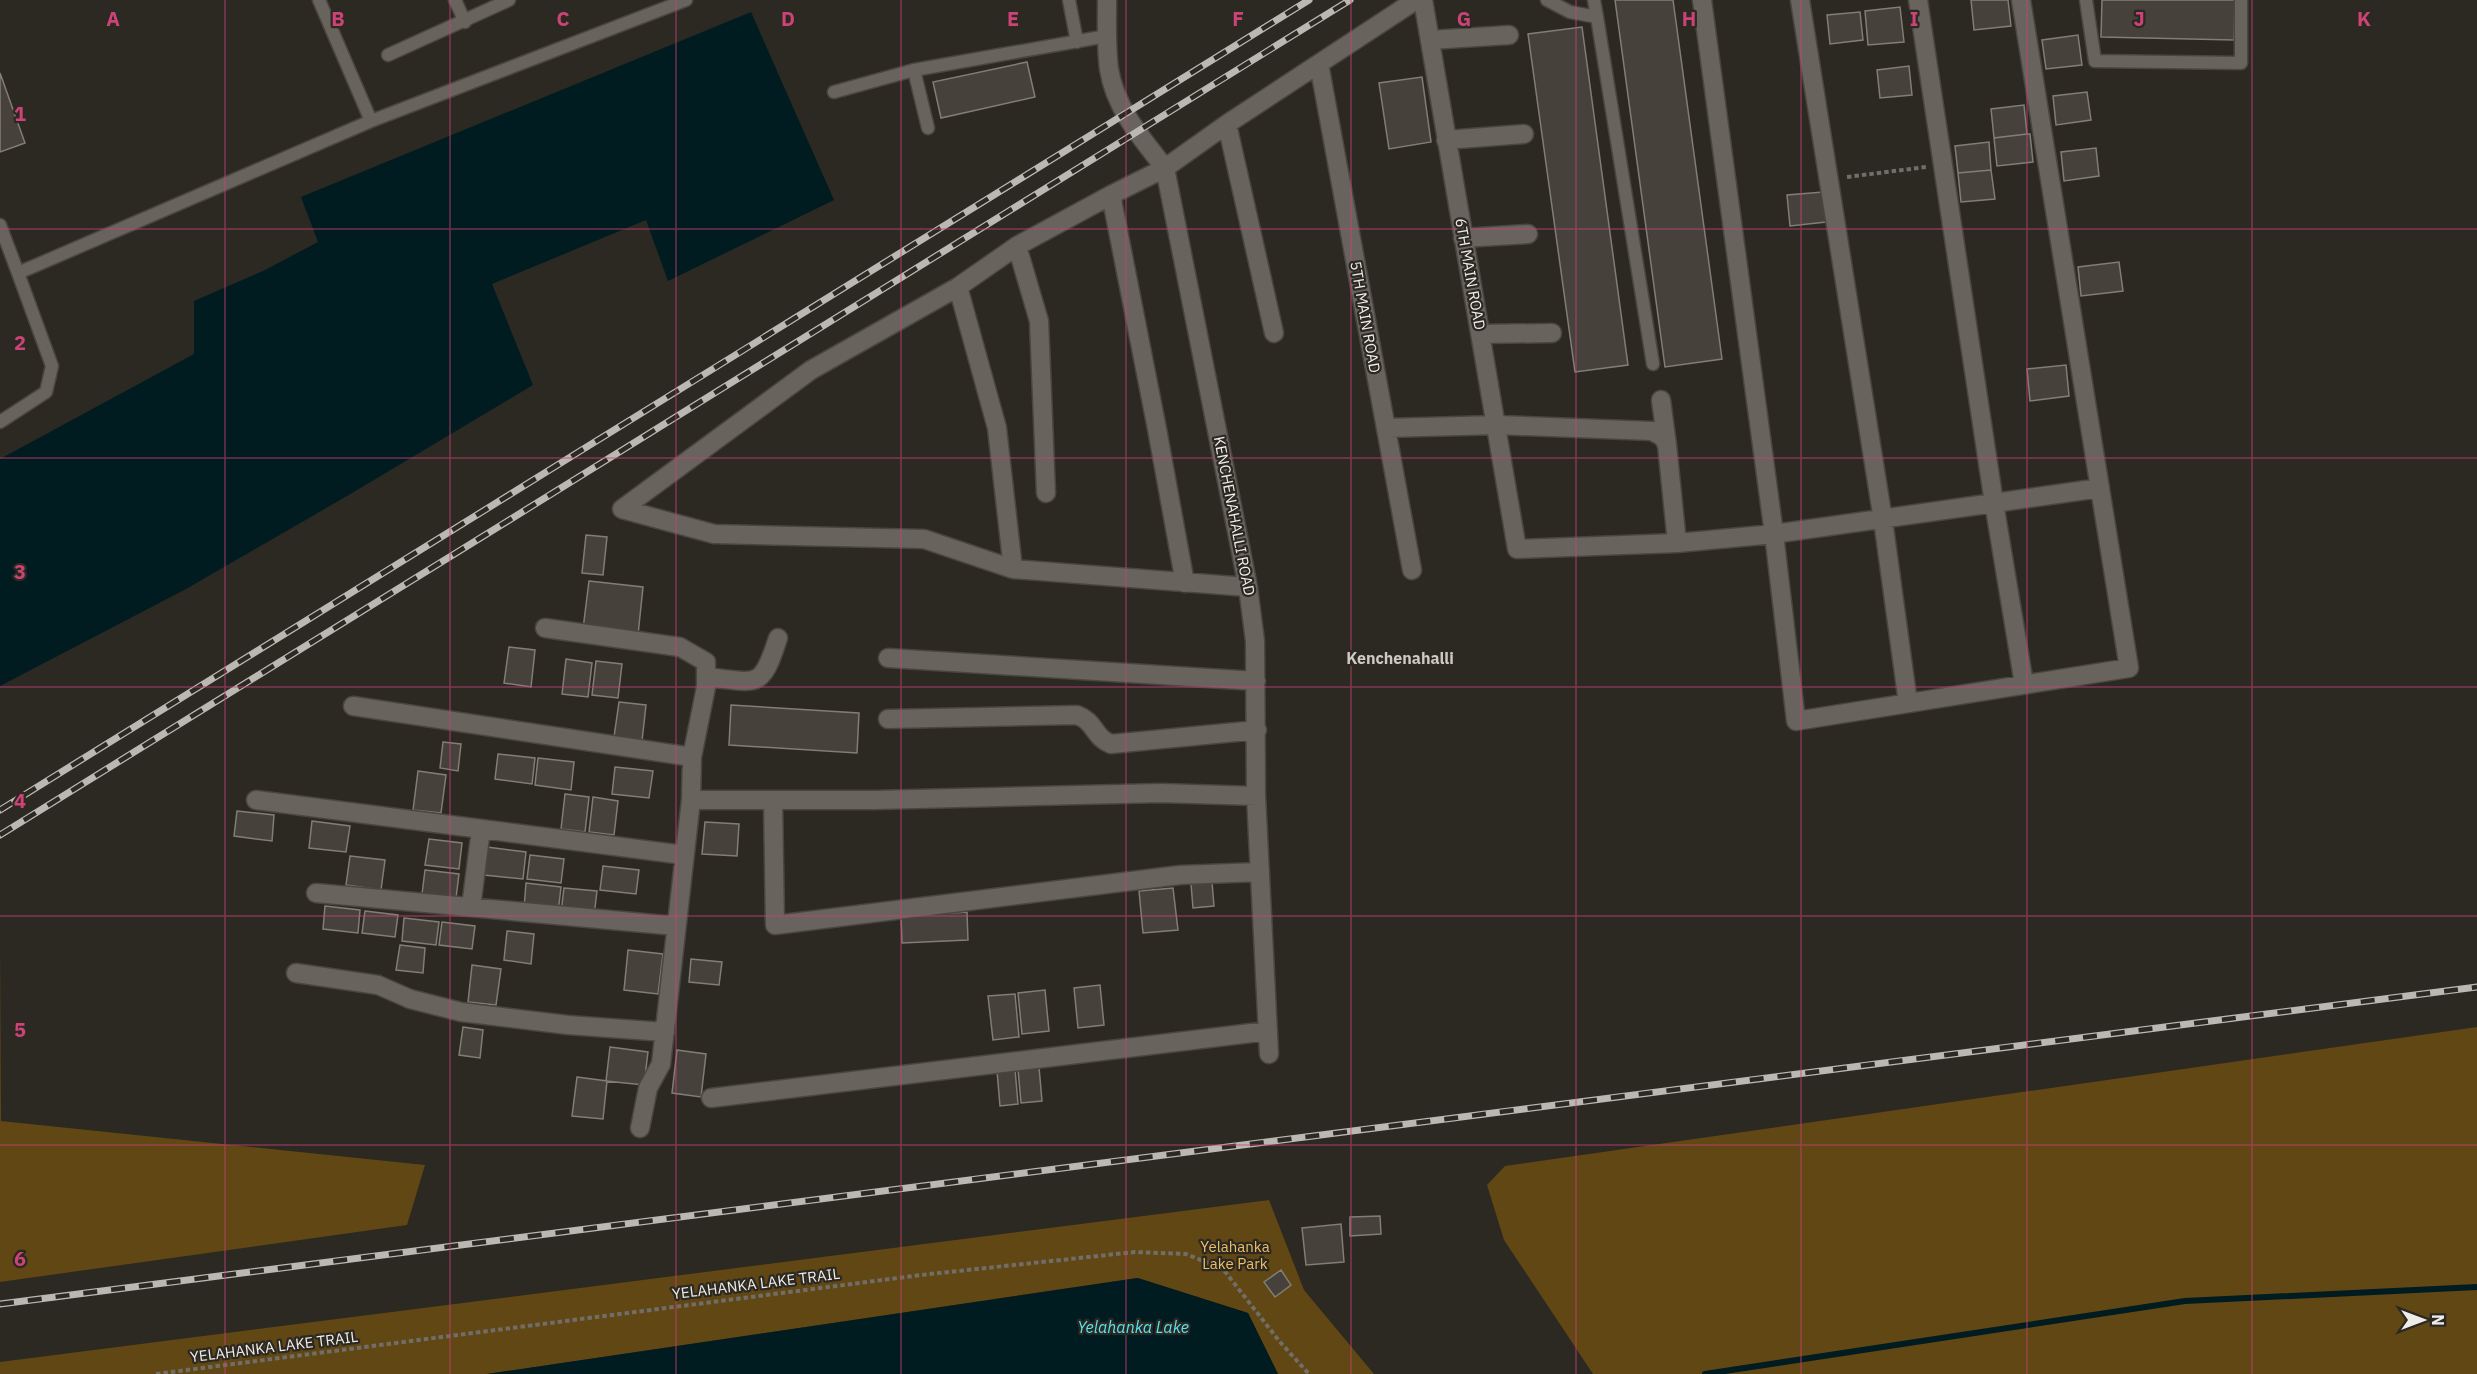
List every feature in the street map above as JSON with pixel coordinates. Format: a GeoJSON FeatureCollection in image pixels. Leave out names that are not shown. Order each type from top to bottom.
{"type":"FeatureCollection","features":[{"type":"Feature","properties":{"kind":"street","name":"KENCHENAHALLI ROAD"},"geometry":{"type":"LineString","coordinates":[[1107,0],[1110,71],[1126,114],[1136,133],[1166,168],[1248,586],[1255,641],[1256,796],[1269,1054]]}},
{"type":"Feature","properties":{"kind":"street"},"geometry":{"type":"LineString","coordinates":[[1248,586],[1013,569],[924,539],[714,534],[622,509],[811,370],[958,286],[1017,246],[1166,168],[1227,124],[1416,0]]}},
{"type":"Feature","properties":{"kind":"street","name":"6TH MAIN ROAD"},"geometry":{"type":"LineString","coordinates":[[1423,0],[1517,549],[1677,543]]}},
{"type":"Feature","properties":{"kind":"street"},"geometry":{"type":"LineString","coordinates":[[1702,0],[1774,534],[1796,721],[2129,668],[2021,0]]}},
{"type":"Feature","properties":{"kind":"street"},"geometry":{"type":"LineString","coordinates":[[1800,0],[1883,520],[1908,703]]}},
{"type":"Feature","properties":{"kind":"street"},"geometry":{"type":"LineString","coordinates":[[1918,0],[1941,165],[2024,684]]}},
{"type":"Feature","properties":{"kind":"street"},"geometry":{"type":"LineString","coordinates":[[1430,40],[1509,35]]}},
{"type":"Feature","properties":{"kind":"street","name":"5TH MAIN ROAD"},"geometry":{"type":"LineString","coordinates":[[1319,64],[1412,570]]}},
{"type":"Feature","properties":{"kind":"street"},"geometry":{"type":"LineString","coordinates":[[1227,124],[1274,333]]}},
{"type":"Feature","properties":{"kind":"street"},"geometry":{"type":"LineString","coordinates":[[1446,140],[1524,134]]}},
{"type":"Feature","properties":{"kind":"street"},"geometry":{"type":"LineString","coordinates":[[1111,195],[1185,583]]}},
{"type":"Feature","properties":{"kind":"street"},"geometry":{"type":"LineString","coordinates":[[1463,238],[1528,234]]}},
{"type":"Feature","properties":{"kind":"street"},"geometry":{"type":"LineString","coordinates":[[1017,246],[1039,321],[1046,493]]}},
{"type":"Feature","properties":{"kind":"street"},"geometry":{"type":"LineString","coordinates":[[958,286],[997,428],[1013,569]]}},
{"type":"Feature","properties":{"kind":"street"},"geometry":{"type":"LineString","coordinates":[[1481,334],[1552,333]]}},
{"type":"Feature","properties":{"kind":"street"},"geometry":{"type":"LineString","coordinates":[[1661,400],[1677,543],[1774,534],[1883,520],[2100,488]]}},
{"type":"Feature","properties":{"kind":"street"},"geometry":{"type":"LineString","coordinates":[[1386,428],[1497,424],[1652,431],[1663,437],[1667,445]]}},
{"type":"Feature","properties":{"kind":"street"},"geometry":{"type":"LineString","coordinates":[[545,628],[681,647],[706,662],[706,687],[692,757],[691,800],[661,1064],[648,1088],[640,1128]]}},
{"type":"Feature","properties":{"kind":"street"},"geometry":{"type":"LineString","coordinates":[[706,677],[751,681],[762,677],[769,668],[778,638]]}},
{"type":"Feature","properties":{"kind":"street"},"geometry":{"type":"LineString","coordinates":[[888,658],[1256,681]]}},
{"type":"Feature","properties":{"kind":"street"},"geometry":{"type":"LineString","coordinates":[[353,706],[692,757]]}},
{"type":"Feature","properties":{"kind":"street"},"geometry":{"type":"LineString","coordinates":[[888,719],[1077,715],[1088,718],[1102,741],[1111,744],[1257,730]]}},
{"type":"Feature","properties":{"kind":"street"},"geometry":{"type":"LineString","coordinates":[[691,800],[875,800],[1161,793],[1256,796]]}},
{"type":"Feature","properties":{"kind":"street"},"geometry":{"type":"LineString","coordinates":[[256,800],[684,855]]}},
{"type":"Feature","properties":{"kind":"street"},"geometry":{"type":"LineString","coordinates":[[773,800],[775,925],[1180,875],[1260,872]]}},
{"type":"Feature","properties":{"kind":"street"},"geometry":{"type":"LineString","coordinates":[[471,907],[481,829]]}},
{"type":"Feature","properties":{"kind":"street"},"geometry":{"type":"LineString","coordinates":[[316,893],[676,926]]}},
{"type":"Feature","properties":{"kind":"street"},"geometry":{"type":"LineString","coordinates":[[296,974],[378,986],[410,999],[461,1011],[568,1024],[665,1032]]}},
{"type":"Feature","properties":{"kind":"street"},"geometry":{"type":"LineString","coordinates":[[711,1098],[1268,1031]]}},
{"type":"Feature","properties":{"kind":"lane"},"geometry":{"type":"LineString","coordinates":[[319,0],[371,121]]}},
{"type":"Feature","properties":{"kind":"lane"},"geometry":{"type":"LineString","coordinates":[[455,0],[465,22]]}},
{"type":"Feature","properties":{"kind":"lane"},"geometry":{"type":"LineString","coordinates":[[388,55],[465,22],[508,0]]}},
{"type":"Feature","properties":{"kind":"lane"},"geometry":{"type":"LineString","coordinates":[[18,273],[371,121],[686,0]]}},
{"type":"Feature","properties":{"kind":"lane"},"geometry":{"type":"LineString","coordinates":[[1069,0],[1077,42]]}},
{"type":"Feature","properties":{"kind":"lane"},"geometry":{"type":"LineString","coordinates":[[1547,0],[1570,12],[1597,17]]}},
{"type":"Feature","properties":{"kind":"lane"},"geometry":{"type":"LineString","coordinates":[[1594,0],[1653,364]]}},
{"type":"Feature","properties":{"kind":"lane"},"geometry":{"type":"LineString","coordinates":[[2086,0],[2095,61],[2241,63],[2241,0]]}},
{"type":"Feature","properties":{"kind":"lane"},"geometry":{"type":"LineString","coordinates":[[834,92],[914,70],[1107,36]]}},
{"type":"Feature","properties":{"kind":"lane"},"geometry":{"type":"LineString","coordinates":[[914,70],[928,128]]}},
{"type":"Feature","properties":{"kind":"lane"},"geometry":{"type":"LineString","coordinates":[[0,225],[52,366],[46,392],[0,422]]}},
{"type":"Feature","properties":{"kind":"path"},"geometry":{"type":"LineString","coordinates":[[1828,179],[1941,165]]}},
{"type":"Feature","properties":{"kind":"path","name":"YELAHANKA LAKE TRAIL"},"geometry":{"type":"LineString","coordinates":[[156,1374],[921,1275],[1135,1252],[1186,1254],[1223,1269],[1280,1342],[1309,1374]]}},
{"type":"Feature","properties":{"kind":"green space"},"geometry":{"type":"Polygon","coordinates":[[[0,941],[1,1121],[425,1165],[407,1225],[0,1282],[0,941]]]}},
{"type":"Feature","properties":{"kind":"green space"},"geometry":{"type":"Polygon","coordinates":[[[2477,1027],[2477,1374],[1593,1374],[1504,1240],[1487,1185],[1505,1166],[2477,1027]]]}},
{"type":"Feature","properties":{"kind":"green space","name":"Yelahanka Lake Park"},"geometry":{"type":"Polygon","coordinates":[[[1269,1200],[1304,1290],[1374,1374],[1278,1374],[1248,1313],[1137,1278],[487,1374],[0,1374],[0,1362],[1269,1200]]]}},
{"type":"Feature","properties":{"kind":"water"},"geometry":{"type":"Polygon","coordinates":[[[751,12],[834,200],[668,281],[646,220],[492,284],[533,385],[186,589],[0,686],[0,459],[194,354],[194,301],[263,271],[318,242],[301,197],[751,12]]]}},
{"type":"Feature","properties":{"kind":"water","name":"Yelahanka Lake"},"geometry":{"type":"Polygon","coordinates":[[[1138,1278],[1248,1313],[1278,1374],[487,1374],[1138,1278]]]}},
{"type":"Feature","properties":{"kind":"building"},"geometry":{"type":"Polygon","coordinates":[[[1615,0],[1673,0],[1722,359],[1665,367],[1615,0]]]}},
{"type":"Feature","properties":{"kind":"building"},"geometry":{"type":"Polygon","coordinates":[[[1971,0],[2008,0],[2011,26],[1974,30],[1971,0]]]}},
{"type":"Feature","properties":{"kind":"building"},"geometry":{"type":"Polygon","coordinates":[[[2102,0],[2235,0],[2234,40],[2101,37],[2102,0]]]}},
{"type":"Feature","properties":{"kind":"building"},"geometry":{"type":"Polygon","coordinates":[[[1900,7],[1904,42],[1868,45],[1865,11],[1900,7]]]}},
{"type":"Feature","properties":{"kind":"building"},"geometry":{"type":"Polygon","coordinates":[[[1860,12],[1863,40],[1830,44],[1827,15],[1860,12]]]}},
{"type":"Feature","properties":{"kind":"building"},"geometry":{"type":"Polygon","coordinates":[[[1582,27],[1628,365],[1575,372],[1528,34],[1582,27]]]}},
{"type":"Feature","properties":{"kind":"building"},"geometry":{"type":"Polygon","coordinates":[[[2078,35],[2082,65],[2046,69],[2042,40],[2078,35]]]}},
{"type":"Feature","properties":{"kind":"building"},"geometry":{"type":"Polygon","coordinates":[[[1027,62],[1035,97],[941,118],[933,82],[1027,62]]]}},
{"type":"Feature","properties":{"kind":"building"},"geometry":{"type":"Polygon","coordinates":[[[1909,66],[1912,95],[1880,98],[1877,70],[1909,66]]]}},
{"type":"Feature","properties":{"kind":"building"},"geometry":{"type":"Polygon","coordinates":[[[0,73],[25,143],[0,152],[0,73]]]}},
{"type":"Feature","properties":{"kind":"building"},"geometry":{"type":"Polygon","coordinates":[[[1422,77],[1431,142],[1389,149],[1379,83],[1422,77]]]}},
{"type":"Feature","properties":{"kind":"building"},"geometry":{"type":"Polygon","coordinates":[[[2087,92],[2091,120],[2056,125],[2053,96],[2087,92]]]}},
{"type":"Feature","properties":{"kind":"building"},"geometry":{"type":"Polygon","coordinates":[[[2024,105],[2027,134],[1994,138],[1991,109],[2024,105]]]}},
{"type":"Feature","properties":{"kind":"building"},"geometry":{"type":"Polygon","coordinates":[[[2030,134],[2033,162],[1997,166],[1994,138],[2030,134]]]}},
{"type":"Feature","properties":{"kind":"building"},"geometry":{"type":"Polygon","coordinates":[[[1989,142],[1991,170],[1958,173],[1955,146],[1989,142]]]}},
{"type":"Feature","properties":{"kind":"building"},"geometry":{"type":"Polygon","coordinates":[[[2096,148],[2099,176],[2064,181],[2061,152],[2096,148]]]}},
{"type":"Feature","properties":{"kind":"building"},"geometry":{"type":"Polygon","coordinates":[[[1991,170],[1995,199],[1961,202],[1958,173],[1991,170]]]}},
{"type":"Feature","properties":{"kind":"building"},"geometry":{"type":"Polygon","coordinates":[[[1823,192],[1826,222],[1790,226],[1787,195],[1823,192]]]}},
{"type":"Feature","properties":{"kind":"building"},"geometry":{"type":"Polygon","coordinates":[[[2119,262],[2123,291],[2081,296],[2078,267],[2119,262]]]}},
{"type":"Feature","properties":{"kind":"building"},"geometry":{"type":"Polygon","coordinates":[[[2066,365],[2069,396],[2030,401],[2027,369],[2066,365]]]}},
{"type":"Feature","properties":{"kind":"building"},"geometry":{"type":"Polygon","coordinates":[[[586,535],[607,537],[603,575],[582,573],[586,535]]]}},
{"type":"Feature","properties":{"kind":"building"},"geometry":{"type":"Polygon","coordinates":[[[589,581],[643,587],[638,635],[583,629],[589,581]]]}},
{"type":"Feature","properties":{"kind":"building"},"geometry":{"type":"Polygon","coordinates":[[[509,647],[535,650],[531,687],[504,683],[509,647]]]}},
{"type":"Feature","properties":{"kind":"building"},"geometry":{"type":"Polygon","coordinates":[[[566,659],[592,663],[588,697],[562,694],[566,659]]]}},
{"type":"Feature","properties":{"kind":"building"},"geometry":{"type":"Polygon","coordinates":[[[596,661],[622,664],[618,698],[592,695],[596,661]]]}},
{"type":"Feature","properties":{"kind":"building"},"geometry":{"type":"Polygon","coordinates":[[[619,702],[646,705],[642,741],[614,737],[619,702]]]}},
{"type":"Feature","properties":{"kind":"building"},"geometry":{"type":"Polygon","coordinates":[[[731,705],[859,713],[857,753],[729,745],[731,705]]]}},
{"type":"Feature","properties":{"kind":"building"},"geometry":{"type":"Polygon","coordinates":[[[443,742],[461,744],[458,771],[440,768],[443,742]]]}},
{"type":"Feature","properties":{"kind":"building"},"geometry":{"type":"Polygon","coordinates":[[[498,754],[535,758],[532,784],[495,779],[498,754]]]}},
{"type":"Feature","properties":{"kind":"building"},"geometry":{"type":"Polygon","coordinates":[[[538,758],[574,762],[571,790],[535,785],[538,758]]]}},
{"type":"Feature","properties":{"kind":"building"},"geometry":{"type":"Polygon","coordinates":[[[615,767],[653,771],[649,798],[612,794],[615,767]]]}},
{"type":"Feature","properties":{"kind":"building"},"geometry":{"type":"Polygon","coordinates":[[[418,771],[446,775],[441,813],[413,810],[418,771]]]}},
{"type":"Feature","properties":{"kind":"building"},"geometry":{"type":"Polygon","coordinates":[[[565,794],[589,797],[585,832],[561,829],[565,794]]]}},
{"type":"Feature","properties":{"kind":"building"},"geometry":{"type":"Polygon","coordinates":[[[593,797],[618,801],[614,835],[589,832],[593,797]]]}},
{"type":"Feature","properties":{"kind":"building"},"geometry":{"type":"Polygon","coordinates":[[[237,811],[274,815],[272,841],[234,836],[237,811]]]}},
{"type":"Feature","properties":{"kind":"building"},"geometry":{"type":"Polygon","coordinates":[[[312,821],[350,826],[346,852],[309,848],[312,821]]]}},
{"type":"Feature","properties":{"kind":"building"},"geometry":{"type":"Polygon","coordinates":[[[705,822],[739,824],[737,856],[702,854],[705,822]]]}},
{"type":"Feature","properties":{"kind":"building"},"geometry":{"type":"Polygon","coordinates":[[[429,839],[462,843],[459,869],[425,865],[429,839]]]}},
{"type":"Feature","properties":{"kind":"building"},"geometry":{"type":"Polygon","coordinates":[[[487,847],[526,852],[523,879],[484,875],[487,847]]]}},
{"type":"Feature","properties":{"kind":"building"},"geometry":{"type":"Polygon","coordinates":[[[530,855],[564,859],[561,883],[527,879],[530,855]]]}},
{"type":"Feature","properties":{"kind":"building"},"geometry":{"type":"Polygon","coordinates":[[[350,856],[385,860],[381,890],[346,885],[350,856]]]}},
{"type":"Feature","properties":{"kind":"building"},"geometry":{"type":"Polygon","coordinates":[[[603,866],[639,870],[636,894],[600,890],[603,866]]]}},
{"type":"Feature","properties":{"kind":"building"},"geometry":{"type":"Polygon","coordinates":[[[425,870],[459,874],[456,898],[422,894],[425,870]]]}},
{"type":"Feature","properties":{"kind":"building"},"geometry":{"type":"Polygon","coordinates":[[[1212,882],[1214,906],[1193,908],[1191,884],[1212,882]]]}},
{"type":"Feature","properties":{"kind":"building"},"geometry":{"type":"Polygon","coordinates":[[[526,883],[561,887],[558,913],[524,908],[526,883]]]}},
{"type":"Feature","properties":{"kind":"building"},"geometry":{"type":"Polygon","coordinates":[[[564,888],[597,891],[594,916],[561,912],[564,888]]]}},
{"type":"Feature","properties":{"kind":"building"},"geometry":{"type":"Polygon","coordinates":[[[1173,888],[1178,930],[1143,933],[1139,891],[1173,888]]]}},
{"type":"Feature","properties":{"kind":"building"},"geometry":{"type":"Polygon","coordinates":[[[325,906],[360,910],[358,933],[323,929],[325,906]]]}},
{"type":"Feature","properties":{"kind":"building"},"geometry":{"type":"Polygon","coordinates":[[[365,911],[398,915],[395,937],[362,933],[365,911]]]}},
{"type":"Feature","properties":{"kind":"building"},"geometry":{"type":"Polygon","coordinates":[[[967,912],[968,940],[902,943],[901,916],[967,912]]]}},
{"type":"Feature","properties":{"kind":"building"},"geometry":{"type":"Polygon","coordinates":[[[404,918],[439,922],[436,945],[402,941],[404,918]]]}},
{"type":"Feature","properties":{"kind":"building"},"geometry":{"type":"Polygon","coordinates":[[[442,922],[475,926],[472,949],[439,945],[442,922]]]}},
{"type":"Feature","properties":{"kind":"building"},"geometry":{"type":"Polygon","coordinates":[[[507,931],[534,934],[531,964],[504,960],[507,931]]]}},
{"type":"Feature","properties":{"kind":"building"},"geometry":{"type":"Polygon","coordinates":[[[400,945],[425,948],[423,973],[396,970],[400,945]]]}},
{"type":"Feature","properties":{"kind":"building"},"geometry":{"type":"Polygon","coordinates":[[[628,950],[663,954],[658,994],[624,990],[628,950]]]}},
{"type":"Feature","properties":{"kind":"building"},"geometry":{"type":"Polygon","coordinates":[[[691,959],[722,962],[719,985],[689,982],[691,959]]]}},
{"type":"Feature","properties":{"kind":"building"},"geometry":{"type":"Polygon","coordinates":[[[472,965],[501,969],[496,1005],[468,1002],[472,965]]]}},
{"type":"Feature","properties":{"kind":"building"},"geometry":{"type":"Polygon","coordinates":[[[1100,985],[1104,1025],[1078,1028],[1074,988],[1100,985]]]}},
{"type":"Feature","properties":{"kind":"building"},"geometry":{"type":"Polygon","coordinates":[[[1045,990],[1049,1031],[1022,1034],[1018,993],[1045,990]]]}},
{"type":"Feature","properties":{"kind":"building"},"geometry":{"type":"Polygon","coordinates":[[[1015,994],[1019,1037],[993,1040],[988,996],[1015,994]]]}},
{"type":"Feature","properties":{"kind":"building"},"geometry":{"type":"Polygon","coordinates":[[[463,1027],[483,1030],[480,1058],[459,1055],[463,1027]]]}},
{"type":"Feature","properties":{"kind":"building"},"geometry":{"type":"Polygon","coordinates":[[[610,1047],[648,1052],[644,1085],[606,1081],[610,1047]]]}},
{"type":"Feature","properties":{"kind":"building"},"geometry":{"type":"Polygon","coordinates":[[[677,1050],[706,1054],[701,1097],[672,1093],[677,1050]]]}},
{"type":"Feature","properties":{"kind":"building"},"geometry":{"type":"Polygon","coordinates":[[[1039,1067],[1042,1101],[1021,1103],[1018,1069],[1039,1067]]]}},
{"type":"Feature","properties":{"kind":"building"},"geometry":{"type":"Polygon","coordinates":[[[1015,1069],[1018,1104],[1000,1106],[997,1071],[1015,1069]]]}},
{"type":"Feature","properties":{"kind":"building"},"geometry":{"type":"Polygon","coordinates":[[[577,1077],[607,1081],[603,1119],[572,1116],[577,1077]]]}},
{"type":"Feature","properties":{"kind":"building"},"geometry":{"type":"Polygon","coordinates":[[[1380,1216],[1381,1234],[1350,1236],[1350,1217],[1380,1216]]]}},
{"type":"Feature","properties":{"kind":"building"},"geometry":{"type":"Polygon","coordinates":[[[1341,1224],[1344,1262],[1306,1265],[1302,1228],[1341,1224]]]}},
{"type":"Feature","properties":{"kind":"building"},"geometry":{"type":"Polygon","coordinates":[[[1281,1270],[1291,1285],[1275,1297],[1264,1282],[1281,1270]]]}},
{"type":"Feature","properties":{"kind":"waterway"},"geometry":{"type":"LineString","coordinates":[[1705,1374],[2185,1301],[2477,1287]]}},
{"type":"Feature","properties":{"kind":"railway"},"geometry":{"type":"LineString","coordinates":[[0,810],[1309,0]]}},
{"type":"Feature","properties":{"kind":"railway"},"geometry":{"type":"LineString","coordinates":[[0,835],[1350,0]]}},
{"type":"Feature","properties":{"kind":"railway"},"geometry":{"type":"LineString","coordinates":[[0,1304],[2477,987]]}},
{"type":"Feature","properties":{"kind":"district","name":"Kenchenahalli"},"geometry":{"type":"Point","coordinates":[1400,658]}}]}
